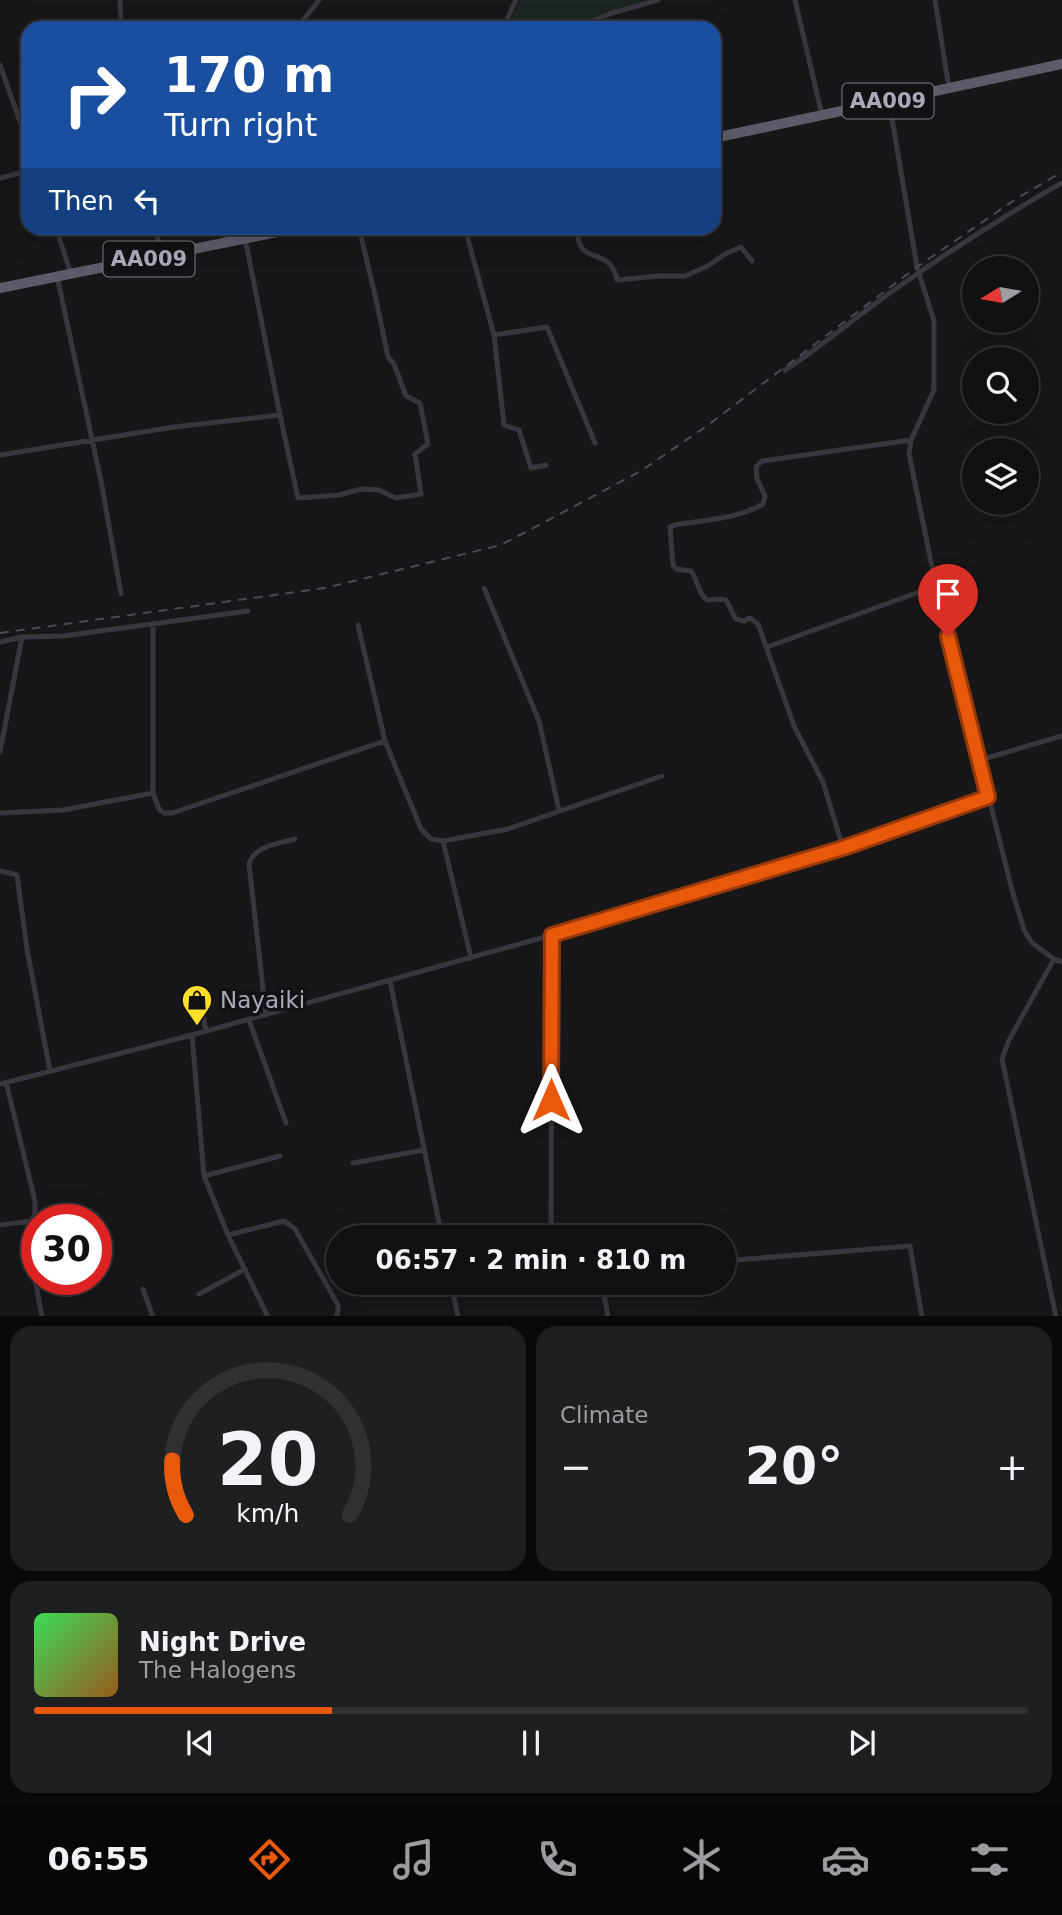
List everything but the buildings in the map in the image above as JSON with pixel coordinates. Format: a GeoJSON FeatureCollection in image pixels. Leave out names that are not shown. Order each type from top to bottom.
{"type":"FeatureCollection","features":[{"type":"Feature","properties":{"kind":"highway","name":"AA009"},"geometry":{"type":"LineString","coordinates":[[721,137],[1062,64]]}},
{"type":"Feature","properties":{"kind":"highway","name":"AA009"},"geometry":{"type":"LineString","coordinates":[[0,288],[264,235]]}},
{"type":"Feature","properties":{"kind":"street"},"geometry":{"type":"LineString","coordinates":[[120,0],[121,21]]}},
{"type":"Feature","properties":{"kind":"street"},"geometry":{"type":"LineString","coordinates":[[302,21],[319,0]]}},
{"type":"Feature","properties":{"kind":"street"},"geometry":{"type":"LineString","coordinates":[[506,21],[516,0]]}},
{"type":"Feature","properties":{"kind":"street"},"geometry":{"type":"LineString","coordinates":[[592,21],[658,0]]}},
{"type":"Feature","properties":{"kind":"street"},"geometry":{"type":"LineString","coordinates":[[795,0],[822,116]]}},
{"type":"Feature","properties":{"kind":"street"},"geometry":{"type":"LineString","coordinates":[[935,0],[949,88]]}},
{"type":"Feature","properties":{"kind":"street"},"geometry":{"type":"LineString","coordinates":[[0,65],[21,124]]}},
{"type":"Feature","properties":{"kind":"street"},"geometry":{"type":"LineString","coordinates":[[889,101],[919,273],[934,321],[934,390],[911,440],[909,454],[936,586],[1024,930],[1032,943],[1062,962]]}},
{"type":"Feature","properties":{"kind":"street"},"geometry":{"type":"LineString","coordinates":[[0,178],[21,173]]}},
{"type":"Feature","properties":{"kind":"street"},"geometry":{"type":"LineString","coordinates":[[785,370],[919,273],[1062,183]]}},
{"type":"Feature","properties":{"kind":"street"},"geometry":{"type":"LineString","coordinates":[[58,235],[71,274]]}},
{"type":"Feature","properties":{"kind":"street"},"geometry":{"type":"LineString","coordinates":[[157,235],[162,256]]}},
{"type":"Feature","properties":{"kind":"street"},"geometry":{"type":"LineString","coordinates":[[245,239],[298,498],[339,495],[361,489],[379,490],[396,498],[421,494],[415,454],[428,444],[420,403],[406,396],[388,357],[361,235]]}},
{"type":"Feature","properties":{"kind":"street"},"geometry":{"type":"LineString","coordinates":[[467,235],[494,335],[504,425],[519,429],[531,468],[546,465]]}},
{"type":"Feature","properties":{"kind":"street"},"geometry":{"type":"LineString","coordinates":[[578,235],[581,246],[588,253],[610,263],[616,271],[617,280],[685,276],[741,247],[752,261]]}},
{"type":"Feature","properties":{"kind":"street"},"geometry":{"type":"LineString","coordinates":[[57,276],[92,439],[121,594]]}},
{"type":"Feature","properties":{"kind":"street"},"geometry":{"type":"LineString","coordinates":[[494,335],[548,327],[595,443]]}},
{"type":"Feature","properties":{"kind":"street"},"geometry":{"type":"LineString","coordinates":[[0,455],[174,427],[280,415]]}},
{"type":"Feature","properties":{"kind":"street"},"geometry":{"type":"LineString","coordinates":[[843,848],[823,782],[794,726],[758,624],[750,618],[739,621],[736,619],[726,600],[707,600],[702,597],[696,577],[691,571],[676,569],[673,565],[670,527],[720,518],[763,504],[765,496],[757,479],[756,467],[762,461],[911,440]]}},
{"type":"Feature","properties":{"kind":"street"},"geometry":{"type":"LineString","coordinates":[[767,647],[936,586]]}},
{"type":"Feature","properties":{"kind":"street"},"geometry":{"type":"LineString","coordinates":[[484,588],[539,721],[559,810]]}},
{"type":"Feature","properties":{"kind":"street"},"geometry":{"type":"LineString","coordinates":[[0,642],[248,611]]}},
{"type":"Feature","properties":{"kind":"street"},"geometry":{"type":"LineString","coordinates":[[153,623],[153,793],[159,809],[164,813],[172,813],[385,741]]}},
{"type":"Feature","properties":{"kind":"street"},"geometry":{"type":"LineString","coordinates":[[358,625],[385,741],[421,828],[431,839],[443,841],[508,829],[662,776]]}},
{"type":"Feature","properties":{"kind":"street"},"geometry":{"type":"LineString","coordinates":[[0,752],[22,638]]}},
{"type":"Feature","properties":{"kind":"street"},"geometry":{"type":"LineString","coordinates":[[980,760],[1062,736]]}},
{"type":"Feature","properties":{"kind":"street"},"geometry":{"type":"LineString","coordinates":[[0,813],[63,810],[153,793]]}},
{"type":"Feature","properties":{"kind":"street"},"geometry":{"type":"LineString","coordinates":[[35,1204],[3,1083],[249,1020],[552,935],[843,848],[988,797]]}},
{"type":"Feature","properties":{"kind":"street"},"geometry":{"type":"LineString","coordinates":[[266,1015],[249,864],[252,854],[260,849],[295,839]]}},
{"type":"Feature","properties":{"kind":"street"},"geometry":{"type":"LineString","coordinates":[[443,841],[471,958]]}},
{"type":"Feature","properties":{"kind":"street"},"geometry":{"type":"LineString","coordinates":[[0,871],[17,875],[27,949],[50,1071]]}},
{"type":"Feature","properties":{"kind":"street"},"geometry":{"type":"LineString","coordinates":[[551,1225],[552,935]]}},
{"type":"Feature","properties":{"kind":"street"},"geometry":{"type":"LineString","coordinates":[[1054,959],[1009,1040],[1002,1059],[1056,1316]]}},
{"type":"Feature","properties":{"kind":"street"},"geometry":{"type":"LineString","coordinates":[[390,981],[440,1225]]}},
{"type":"Feature","properties":{"kind":"street"},"geometry":{"type":"LineString","coordinates":[[200,991],[206,1031]]}},
{"type":"Feature","properties":{"kind":"street"},"geometry":{"type":"LineString","coordinates":[[249,1020],[286,1123]]}},
{"type":"Feature","properties":{"kind":"street"},"geometry":{"type":"LineString","coordinates":[[192,1035],[204,1176],[228,1236],[268,1316]]}},
{"type":"Feature","properties":{"kind":"street"},"geometry":{"type":"LineString","coordinates":[[353,1163],[424,1150]]}},
{"type":"Feature","properties":{"kind":"street"},"geometry":{"type":"LineString","coordinates":[[204,1176],[280,1156]]}},
{"type":"Feature","properties":{"kind":"street"},"geometry":{"type":"LineString","coordinates":[[228,1236],[284,1220],[295,1229],[338,1305],[336,1316]]}},
{"type":"Feature","properties":{"kind":"street"},"geometry":{"type":"LineString","coordinates":[[0,1225],[21,1222]]}},
{"type":"Feature","properties":{"kind":"street"},"geometry":{"type":"LineString","coordinates":[[736,1260],[910,1246],[922,1316]]}},
{"type":"Feature","properties":{"kind":"street"},"geometry":{"type":"LineString","coordinates":[[200,1294],[245,1269]]}},
{"type":"Feature","properties":{"kind":"street"},"geometry":{"type":"LineString","coordinates":[[143,1289],[153,1316]]}},
{"type":"Feature","properties":{"kind":"street"},"geometry":{"type":"LineString","coordinates":[[39,1295],[43,1316]]}},
{"type":"Feature","properties":{"kind":"street"},"geometry":{"type":"LineString","coordinates":[[453,1295],[458,1316]]}},
{"type":"Feature","properties":{"kind":"street"},"geometry":{"type":"LineString","coordinates":[[604,1295],[608,1316]]}},
{"type":"Feature","properties":{"kind":"shaded area"},"geometry":{"type":"Polygon","coordinates":[[[520,0],[648,0],[586,21],[510,21],[520,0]]]}},
{"type":"Feature","properties":{"kind":"railway"},"geometry":{"type":"LineString","coordinates":[[0,633],[325,588],[501,545],[641,471],[708,425],[917,267],[1016,199],[1062,172]]}},
{"type":"Feature","properties":{"kind":"place","name":"Nayaiki"},"geometry":{"type":"Point","coordinates":[197,1027]}},
{"type":"Feature","properties":{"kind":"route"},"geometry":{"type":"LineString","coordinates":[[551,1100],[552,935],[843,848],[988,797],[948,636]]}}]}
